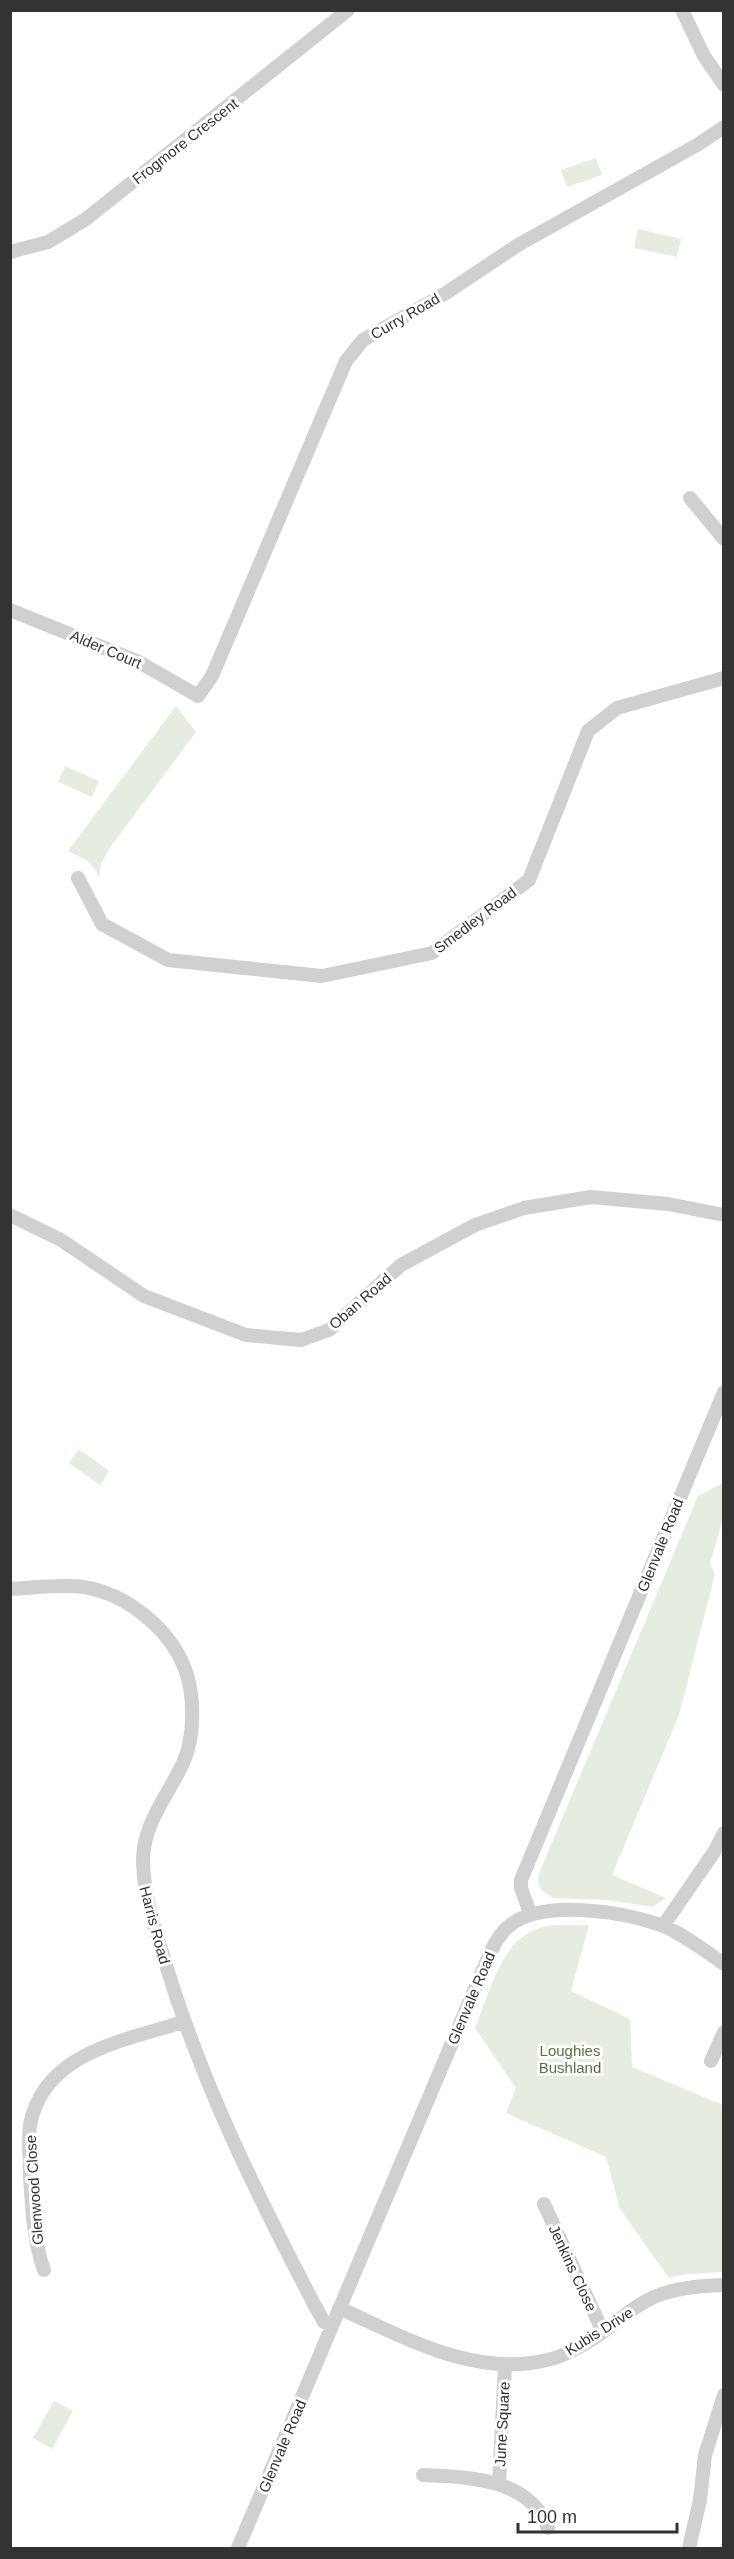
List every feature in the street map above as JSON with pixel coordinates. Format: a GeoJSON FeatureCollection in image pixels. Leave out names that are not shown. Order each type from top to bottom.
{"type":"FeatureCollection","features":[{"type":"Feature","properties":{"kind":"street","name":"Frogmore Crescent"},"geometry":{"type":"LineString","coordinates":[[10,252],[48,242],[86,219],[348,10]]}},
{"type":"Feature","properties":{"kind":"street"},"geometry":{"type":"LineString","coordinates":[[682,10],[704,56],[723,85]]}},
{"type":"Feature","properties":{"kind":"street","name":"Curry Road"},"geometry":{"type":"LineString","coordinates":[[198,696],[212,676],[346,361],[363,340],[446,293],[518,244],[697,145],[723,127]]}},
{"type":"Feature","properties":{"kind":"street"},"geometry":{"type":"LineString","coordinates":[[690,498],[723,539]]}},
{"type":"Feature","properties":{"kind":"street","name":"Alder Court"},"geometry":{"type":"LineString","coordinates":[[10,610],[139,662],[198,696]]}},
{"type":"Feature","properties":{"kind":"street","name":"Smedley Road"},"geometry":{"type":"LineString","coordinates":[[78,878],[102,924],[168,960],[322,976],[432,953],[529,880],[588,731],[617,708],[723,678]]}},
{"type":"Feature","properties":{"kind":"street","name":"Oban Road"},"geometry":{"type":"LineString","coordinates":[[10,1215],[61,1240],[144,1296],[246,1335],[301,1340],[329,1330],[401,1264],[475,1225],[524,1209],[591,1197],[668,1204],[723,1215]]}},
{"type":"Feature","properties":{"kind":"street","name":"Glenvale Road"},"geometry":{"type":"LineString","coordinates":[[238,2548],[495,1944],[509,1926],[530,1913],[521,1888],[521,1880],[723,1392]]}},
{"type":"Feature","properties":{"kind":"street","name":"Harris Road"},"geometry":{"type":"LineString","coordinates":[[10,1589],[83,1587],[108,1594],[138,1611],[165,1636],[185,1670],[193,1703],[184,1761],[151,1822],[142,1858],[144,1892],[183,2022],[228,2133],[319,2313],[324,2322],[332,2325]]}},
{"type":"Feature","properties":{"kind":"street"},"geometry":{"type":"LineString","coordinates":[[663,1926],[714,1852],[723,1833]]}},
{"type":"Feature","properties":{"kind":"street"},"geometry":{"type":"LineString","coordinates":[[530,1913],[593,1911],[663,1926],[723,1964]]}},
{"type":"Feature","properties":{"kind":"street","name":"Glenwood Close"},"geometry":{"type":"LineString","coordinates":[[44,2270],[36,2245],[29,2155],[30,2128],[37,2102],[46,2086],[61,2069],[78,2058],[91,2051],[183,2022]]}},
{"type":"Feature","properties":{"kind":"street"},"geometry":{"type":"LineString","coordinates":[[710,2064],[723,2032]]}},
{"type":"Feature","properties":{"kind":"street","name":"Jenkins Close"},"geometry":{"type":"LineString","coordinates":[[544,2204],[603,2332]]}},
{"type":"Feature","properties":{"kind":"street","name":"Kubis Drive"},"geometry":{"type":"LineString","coordinates":[[339,2308],[443,2353],[467,2360],[505,2366],[547,2360],[574,2350],[649,2299],[690,2288],[723,2285]]}},
{"type":"Feature","properties":{"kind":"street","name":"June Square"},"geometry":{"type":"LineString","coordinates":[[499,2483],[505,2366]]}},
{"type":"Feature","properties":{"kind":"street"},"geometry":{"type":"LineString","coordinates":[[689,2548],[700,2500],[705,2455],[723,2395]]}},
{"type":"Feature","properties":{"kind":"street","name":"June Square"},"geometry":{"type":"LineString","coordinates":[[423,2475],[466,2477],[499,2483],[527,2498],[543,2515],[548,2529]]}},
{"type":"Feature","properties":{"kind":"green space"},"geometry":{"type":"Polygon","coordinates":[[[596,158],[602,175],[567,187],[561,170],[596,158]]]}},
{"type":"Feature","properties":{"kind":"green space"},"geometry":{"type":"Polygon","coordinates":[[[638,229],[681,239],[677,257],[634,248],[638,229]]]}},
{"type":"Feature","properties":{"kind":"green space"},"geometry":{"type":"Polygon","coordinates":[[[176,706],[196,732],[108,850],[101,864],[99,879],[91,865],[83,858],[68,851],[176,706]]]}},
{"type":"Feature","properties":{"kind":"green space"},"geometry":{"type":"Polygon","coordinates":[[[65,766],[99,781],[92,797],[58,782],[65,766]]]}},
{"type":"Feature","properties":{"kind":"green space"},"geometry":{"type":"Polygon","coordinates":[[[79,1449],[109,1471],[100,1485],[69,1463],[79,1449]]]}},
{"type":"Feature","properties":{"kind":"green space"},"geometry":{"type":"Polygon","coordinates":[[[723,1483],[723,1519],[710,1564],[715,1574],[679,1715],[612,1875],[666,1898],[653,1907],[608,1900],[553,1898],[541,1890],[538,1880],[540,1871],[698,1496],[723,1483]]]}},
{"type":"Feature","properties":{"kind":"green space","name":"Loughies Bushland"},"geometry":{"type":"Polygon","coordinates":[[[554,1925],[589,1925],[571,1991],[630,2019],[632,2067],[723,2105],[723,2272],[688,2274],[669,2278],[620,2209],[606,2157],[506,2113],[516,2088],[475,2028],[494,1978],[511,1949],[522,1937],[536,1929],[554,1925]]]}},
{"type":"Feature","properties":{"kind":"green space"},"geometry":{"type":"Polygon","coordinates":[[[54,2401],[73,2411],[52,2449],[33,2438],[54,2401]]]}}]}
